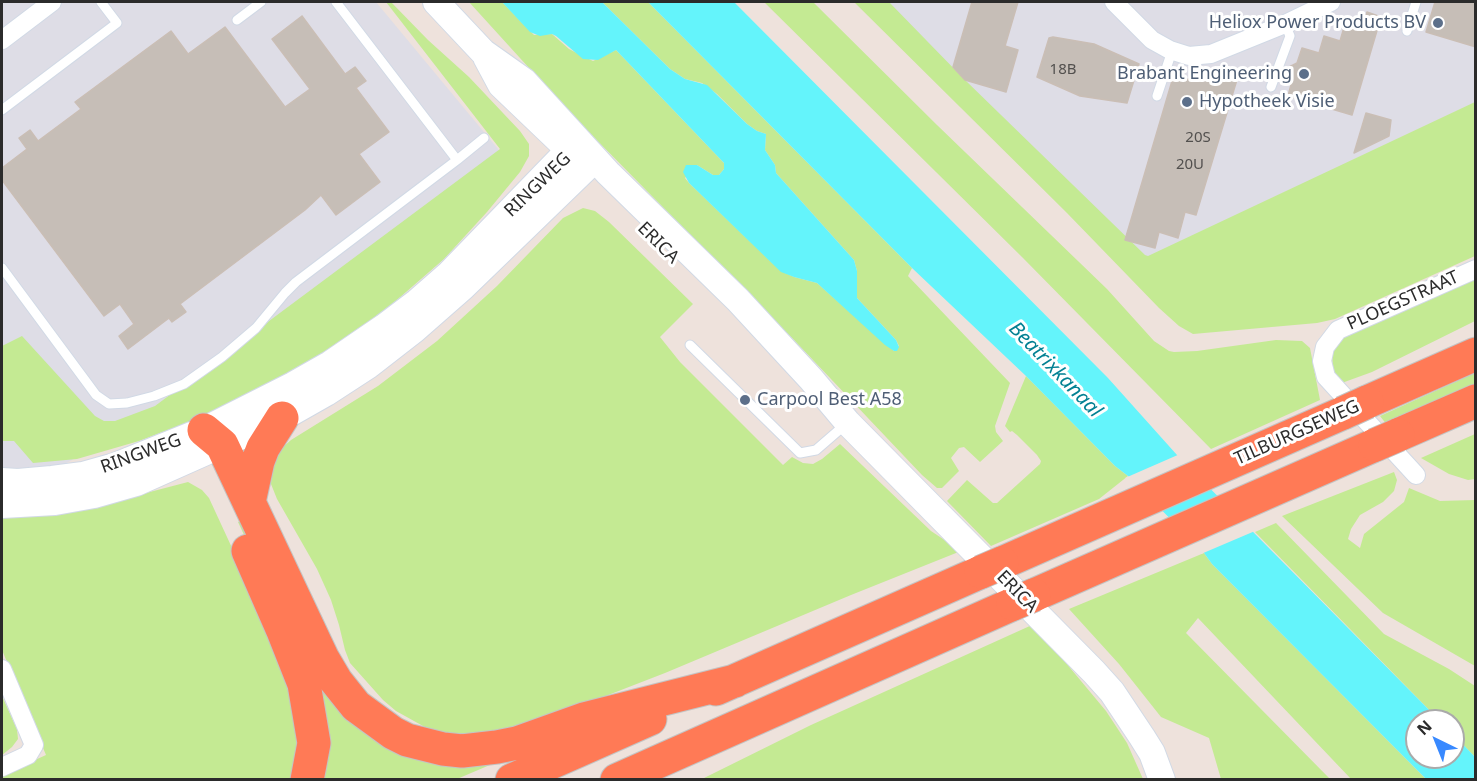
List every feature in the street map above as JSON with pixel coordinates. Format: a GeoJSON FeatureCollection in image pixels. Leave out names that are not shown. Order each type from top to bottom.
{"type":"FeatureCollection","features":[{"type":"Feature","properties":{"kind":"highway","name":"TILBURGSEWEG"},"geometry":{"type":"LineString","coordinates":[[735,681],[1476,354]]}},
{"type":"Feature","properties":{"kind":"highway"},"geometry":{"type":"LineString","coordinates":[[620,779],[1476,401]]}},
{"type":"Feature","properties":{"kind":"highway"},"geometry":{"type":"LineString","coordinates":[[249,502],[263,448],[282,418]]}},
{"type":"Feature","properties":{"kind":"highway"},"geometry":{"type":"LineString","coordinates":[[210,443],[249,502],[323,659],[344,694],[369,717],[407,740],[427,746],[462,751],[497,747],[517,743],[584,719],[735,681]]}},
{"type":"Feature","properties":{"kind":"highway"},"geometry":{"type":"LineString","coordinates":[[210,443],[304,684],[314,743],[307,780]]}},
{"type":"Feature","properties":{"kind":"highway"},"geometry":{"type":"LineString","coordinates":[[512,780],[735,681]]}},
{"type":"Feature","properties":{"kind":"main road","name":"ERICA"},"geometry":{"type":"LineString","coordinates":[[436,2],[483,52],[524,81],[580,156],[802,387],[848,423],[1094,672],[1152,753],[1162,780]]}},
{"type":"Feature","properties":{"kind":"main road","name":"RINGWEG"},"geometry":{"type":"LineString","coordinates":[[2,481],[18,482],[83,475],[149,454],[210,443],[282,418],[369,365],[414,330],[463,287],[580,156]]}},
{"type":"Feature","properties":{"kind":"main road","name":"RINGWEG"},"geometry":{"type":"LineString","coordinates":[[2,505],[55,502],[94,495],[136,483],[210,443],[384,327],[449,274],[580,156]]}},
{"type":"Feature","properties":{"kind":"street"},"geometry":{"type":"LineString","coordinates":[[2,39],[52,2]]}},
{"type":"Feature","properties":{"kind":"street"},"geometry":{"type":"LineString","coordinates":[[1114,2],[1152,40],[1172,51],[1189,56],[1211,54],[1285,24],[1331,2]]}},
{"type":"Feature","properties":{"kind":"street","name":"PLOEGSTRAAT"},"geometry":{"type":"LineString","coordinates":[[1416,475],[1326,377],[1322,361],[1325,347],[1338,330],[1476,269]]}},
{"type":"Feature","properties":{"kind":"street"},"geometry":{"type":"LineString","coordinates":[[2,669],[34,745],[28,755],[2,767]]}},
{"type":"Feature","properties":{"kind":"lane"},"geometry":{"type":"LineString","coordinates":[[2,110],[117,23],[101,2]]}},
{"type":"Feature","properties":{"kind":"lane"},"geometry":{"type":"LineString","coordinates":[[237,20],[261,2]]}},
{"type":"Feature","properties":{"kind":"lane"},"geometry":{"type":"LineString","coordinates":[[336,2],[457,160]]}},
{"type":"Feature","properties":{"kind":"lane"},"geometry":{"type":"LineString","coordinates":[[1407,31],[1416,2]]}},
{"type":"Feature","properties":{"kind":"lane"},"geometry":{"type":"LineString","coordinates":[[1271,87],[1290,36],[1285,24]]}},
{"type":"Feature","properties":{"kind":"lane"},"geometry":{"type":"LineString","coordinates":[[1157,96],[1172,51]]}},
{"type":"Feature","properties":{"kind":"lane"},"geometry":{"type":"LineString","coordinates":[[2,268],[96,395],[109,404],[137,401],[184,384],[205,371],[256,328],[296,282],[484,138]]}},
{"type":"Feature","properties":{"kind":"lane"},"geometry":{"type":"LineString","coordinates":[[690,345],[800,453],[816,450],[848,423]]}},
{"type":"Feature","properties":{"kind":"shaded area"},"geometry":{"type":"Polygon","coordinates":[[[2,2],[376,2],[503,155],[131,427],[2,499],[2,2]]]}},
{"type":"Feature","properties":{"kind":"shaded area"},"geometry":{"type":"Polygon","coordinates":[[[885,2],[1475,2],[1475,108],[1140,266],[885,2]]]}},
{"type":"Feature","properties":{"kind":"green space"},"geometry":{"type":"Polygon","coordinates":[[[386,2],[391,2],[469,77],[520,131],[529,144],[529,156],[520,172],[487,212],[444,259],[375,319],[306,367],[216,412],[139,441],[77,459],[33,463],[14,441],[2,441],[2,346],[22,336],[95,416],[104,421],[115,421],[155,406],[500,149],[386,2]]]}},
{"type":"Feature","properties":{"kind":"green space"},"geometry":{"type":"Polygon","coordinates":[[[469,2],[502,2],[534,35],[552,34],[569,49],[593,61],[616,50],[724,163],[724,169],[719,175],[713,175],[697,165],[685,178],[689,183],[781,271],[817,283],[894,351],[899,346],[896,340],[857,298],[857,271],[854,260],[776,173],[775,165],[765,150],[766,134],[747,124],[717,94],[702,83],[685,79],[670,69],[602,2],[648,2],[912,268],[908,276],[1010,383],[995,426],[996,432],[1003,441],[980,462],[964,447],[959,448],[951,458],[959,471],[942,488],[937,488],[570,113],[469,2]]]}},
{"type":"Feature","properties":{"kind":"green space"},"geometry":{"type":"Polygon","coordinates":[[[764,2],[813,2],[1107,289],[1154,341],[1174,352],[1276,340],[1302,341],[1310,348],[1320,400],[1211,449],[1023,258],[764,2]]]}},
{"type":"Feature","properties":{"kind":"green space"},"geometry":{"type":"Polygon","coordinates":[[[854,2],[889,2],[964,79],[1148,256],[1475,102],[1475,256],[1335,319],[1317,323],[1193,334],[1179,326],[1159,308],[1067,213],[854,2]]]}},
{"type":"Feature","properties":{"kind":"green space"},"geometry":{"type":"Polygon","coordinates":[[[583,208],[595,211],[609,222],[693,304],[660,337],[680,362],[783,465],[792,457],[803,463],[813,464],[840,444],[931,531],[961,551],[665,673],[536,723],[468,737],[432,731],[396,711],[350,663],[331,600],[317,569],[277,499],[271,484],[272,465],[282,448],[291,440],[378,386],[437,341],[497,286],[563,218],[583,208]]]}},
{"type":"Feature","properties":{"kind":"green space"},"geometry":{"type":"Polygon","coordinates":[[[1475,274],[1475,321],[1372,372],[1339,384],[1333,369],[1332,355],[1337,342],[1355,329],[1475,274]]]}},
{"type":"Feature","properties":{"kind":"green space"},"geometry":{"type":"Polygon","coordinates":[[[1475,373],[1475,387],[1387,425],[1380,416],[1475,373]]]}},
{"type":"Feature","properties":{"kind":"green space"},"geometry":{"type":"Polygon","coordinates":[[[1026,376],[1115,466],[1128,476],[1099,499],[991,546],[947,501],[967,480],[993,503],[997,503],[1040,464],[1041,461],[1037,455],[1005,426],[1026,376]]]}},
{"type":"Feature","properties":{"kind":"green space"},"geometry":{"type":"Polygon","coordinates":[[[1475,434],[1475,479],[1468,480],[1449,474],[1421,458],[1475,434]]]}},
{"type":"Feature","properties":{"kind":"green space"},"geometry":{"type":"Polygon","coordinates":[[[1394,472],[1397,480],[1394,491],[1383,502],[1360,515],[1348,539],[1360,548],[1364,534],[1404,502],[1409,488],[1440,501],[1475,500],[1475,666],[1383,613],[1282,516],[1394,472]]]}},
{"type":"Feature","properties":{"kind":"green space"},"geometry":{"type":"Polygon","coordinates":[[[188,482],[202,490],[209,498],[292,690],[299,732],[291,779],[2,779],[2,775],[46,755],[2,650],[2,515],[104,504],[188,482]]]}},
{"type":"Feature","properties":{"kind":"green space"},"geometry":{"type":"Polygon","coordinates":[[[245,519],[357,718],[525,750],[457,779],[311,779],[301,658],[238,522],[245,519]]]}},
{"type":"Feature","properties":{"kind":"green space"},"geometry":{"type":"Polygon","coordinates":[[[1276,523],[1384,634],[1449,669],[1475,686],[1475,757],[1465,747],[1465,709],[1428,709],[1255,532],[1276,523]]]}},
{"type":"Feature","properties":{"kind":"green space"},"geometry":{"type":"Polygon","coordinates":[[[1204,553],[1212,564],[1405,758],[1405,769],[1416,769],[1426,779],[1351,779],[1198,618],[1186,633],[1330,779],[1221,779],[1209,738],[1161,717],[1119,664],[1069,609],[1204,553]]]}},
{"type":"Feature","properties":{"kind":"green space"},"geometry":{"type":"Polygon","coordinates":[[[1032,625],[1106,711],[1127,743],[1143,779],[700,780],[811,725],[1032,625]]]}},
{"type":"Feature","properties":{"kind":"green space"},"geometry":{"type":"Polygon","coordinates":[[[2,696],[17,729],[18,739],[2,755],[2,696]]]}},
{"type":"Feature","properties":{"kind":"water"},"geometry":{"type":"Polygon","coordinates":[[[502,2],[602,2],[670,69],[685,79],[707,85],[747,124],[766,134],[765,150],[775,165],[776,173],[854,260],[857,271],[857,298],[896,340],[899,347],[897,351],[885,345],[817,283],[781,272],[689,183],[683,172],[686,165],[697,165],[713,175],[719,175],[724,169],[724,163],[616,50],[598,60],[583,59],[556,36],[552,34],[540,36],[530,32],[502,2]]]}},
{"type":"Feature","properties":{"kind":"water","name":"Beatrixkanaal"},"geometry":{"type":"Polygon","coordinates":[[[648,2],[734,2],[1108,378],[1177,455],[1428,709],[1405,709],[1405,758],[1128,476],[1115,466],[1026,376],[912,268],[648,2]]]}},
{"type":"Feature","properties":{"kind":"water"},"geometry":{"type":"Polygon","coordinates":[[[1465,747],[1475,757],[1475,779],[1426,779],[1416,769],[1465,769],[1465,747]]]}},
{"type":"Feature","properties":{"kind":"pier"},"geometry":{"type":"Polygon","coordinates":[[[1180,454],[1213,488],[1159,512],[1125,478],[1180,454]]]}},
{"type":"Feature","properties":{"kind":"pier"},"geometry":{"type":"Polygon","coordinates":[[[1222,497],[1255,531],[1201,554],[1168,521],[1222,497]]]}},
{"type":"Feature","properties":{"kind":"building"},"geometry":{"type":"Polygon","coordinates":[[[972,2],[1018,2],[1005,46],[1018,50],[1006,92],[965,80],[953,67],[972,2]]]}},
{"type":"Feature","properties":{"kind":"building"},"geometry":{"type":"Polygon","coordinates":[[[1435,2],[1476,2],[1476,47],[1426,32],[1435,2]]]}},
{"type":"Feature","properties":{"kind":"building"},"geometry":{"type":"Polygon","coordinates":[[[1367,12],[1381,17],[1352,115],[1288,96],[1292,81],[1287,75],[1287,68],[1297,63],[1302,48],[1319,53],[1324,36],[1340,41],[1345,24],[1362,29],[1367,12]]]}},
{"type":"Feature","properties":{"kind":"building"},"geometry":{"type":"Polygon","coordinates":[[[302,16],[345,74],[355,67],[366,81],[356,88],[389,132],[359,154],[380,182],[336,215],[321,195],[305,210],[180,304],[186,312],[172,322],[169,318],[128,349],[119,336],[134,324],[120,304],[104,316],[2,180],[2,168],[27,149],[19,138],[30,130],[38,141],[81,109],[75,102],[171,31],[188,54],[225,27],[285,107],[310,89],[272,39],[302,16]]]}},
{"type":"Feature","properties":{"kind":"building"},"geometry":{"type":"Polygon","coordinates":[[[1049,38],[1094,44],[1139,64],[1127,103],[1080,96],[1037,77],[1049,38]]]}},
{"type":"Feature","properties":{"kind":"building"},"geometry":{"type":"Polygon","coordinates":[[[1239,73],[1196,215],[1185,212],[1178,238],[1159,232],[1155,248],[1125,240],[1172,81],[1239,73]]]}},
{"type":"Feature","properties":{"kind":"building"},"geometry":{"type":"Polygon","coordinates":[[[1366,113],[1391,120],[1389,136],[1354,153],[1366,113]]]}},
{"type":"Feature","properties":{"kind":"place","name":"Heliox Power Products BV"},"geometry":{"type":"Point","coordinates":[1438,23]}},
{"type":"Feature","properties":{"kind":"place","name":"Brabant Engineering"},"geometry":{"type":"Point","coordinates":[1304,74]}},
{"type":"Feature","properties":{"kind":"place","name":"Hypotheek Visie"},"geometry":{"type":"Point","coordinates":[1187,102]}},
{"type":"Feature","properties":{"kind":"place","name":"Carpool Best A58"},"geometry":{"type":"Point","coordinates":[745,400]}}]}
